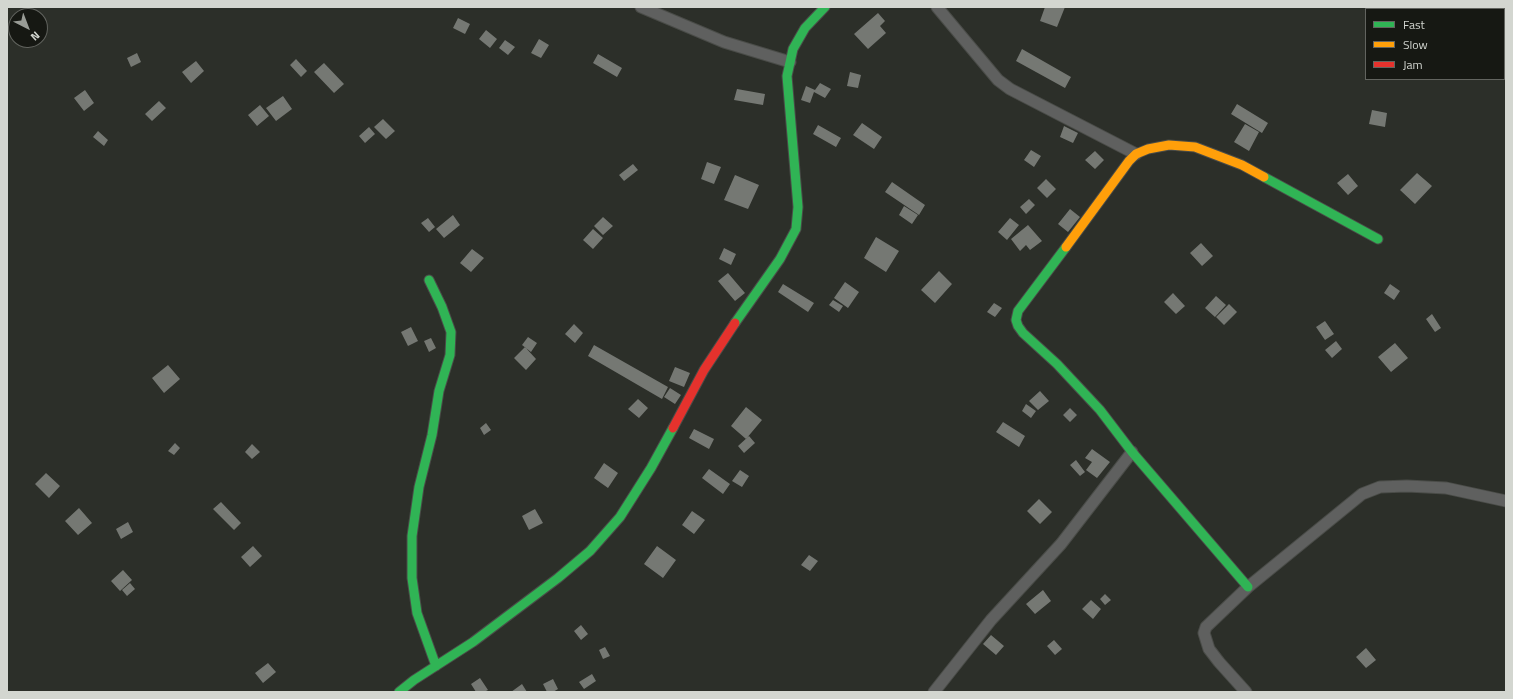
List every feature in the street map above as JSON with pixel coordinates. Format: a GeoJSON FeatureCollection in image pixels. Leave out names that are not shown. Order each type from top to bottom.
{"type":"FeatureCollection","features":[{"type":"Feature","properties":{"kind":"street"},"geometry":{"type":"LineString","coordinates":[[641,7],[724,42],[790,62]]}},
{"type":"Feature","properties":{"kind":"street"},"geometry":{"type":"LineString","coordinates":[[399,692],[414,680],[473,642],[558,578],[590,551],[620,517],[651,468],[704,370],[780,260],[796,229],[798,207],[787,76],[793,49],[805,28],[826,7]]}},
{"type":"Feature","properties":{"kind":"street"},"geometry":{"type":"LineString","coordinates":[[937,7],[998,80],[1010,89],[1136,154]]}},
{"type":"Feature","properties":{"kind":"street"},"geometry":{"type":"LineString","coordinates":[[1248,587],[1132,452],[1100,410],[1057,364],[1023,333],[1016,320],[1018,312],[1119,174],[1136,154],[1148,149],[1169,145],[1195,147],[1242,165],[1378,239]]}},
{"type":"Feature","properties":{"kind":"street"},"geometry":{"type":"LineString","coordinates":[[429,280],[442,306],[451,332],[450,355],[439,391],[432,435],[419,487],[412,536],[412,578],[417,613],[436,666]]}},
{"type":"Feature","properties":{"kind":"street"},"geometry":{"type":"LineString","coordinates":[[934,692],[991,620],[1061,544],[1132,452]]}},
{"type":"Feature","properties":{"kind":"street"},"geometry":{"type":"LineString","coordinates":[[1246,692],[1209,649],[1204,633],[1206,627],[1248,587],[1362,494],[1380,487],[1407,486],[1446,488],[1506,501]]}},
{"type":"Feature","properties":{"kind":"building"},"geometry":{"type":"Polygon","coordinates":[[[1045,7],[1065,7],[1057,27],[1040,21],[1045,7]]]}},
{"type":"Feature","properties":{"kind":"building"},"geometry":{"type":"Polygon","coordinates":[[[878,13],[885,21],[880,26],[886,33],[868,49],[854,34],[878,13]]]}},
{"type":"Feature","properties":{"kind":"building"},"geometry":{"type":"Polygon","coordinates":[[[458,18],[470,24],[465,34],[453,28],[458,18]]]}},
{"type":"Feature","properties":{"kind":"building"},"geometry":{"type":"Polygon","coordinates":[[[486,30],[497,39],[490,48],[479,39],[486,30]]]}},
{"type":"Feature","properties":{"kind":"building"},"geometry":{"type":"Polygon","coordinates":[[[539,39],[549,45],[541,58],[531,53],[539,39]]]}},
{"type":"Feature","properties":{"kind":"building"},"geometry":{"type":"Polygon","coordinates":[[[505,40],[515,47],[508,55],[499,48],[505,40]]]}},
{"type":"Feature","properties":{"kind":"building"},"geometry":{"type":"Polygon","coordinates":[[[1022,49],[1071,77],[1065,88],[1016,61],[1022,49]]]}},
{"type":"Feature","properties":{"kind":"building"},"geometry":{"type":"Polygon","coordinates":[[[137,53],[141,62],[131,67],[127,58],[137,53]]]}},
{"type":"Feature","properties":{"kind":"building"},"geometry":{"type":"Polygon","coordinates":[[[598,54],[622,68],[617,77],[593,63],[598,54]]]}},
{"type":"Feature","properties":{"kind":"building"},"geometry":{"type":"Polygon","coordinates":[[[296,59],[307,71],[301,77],[290,65],[296,59]]]}},
{"type":"Feature","properties":{"kind":"building"},"geometry":{"type":"Polygon","coordinates":[[[196,61],[204,71],[191,83],[182,72],[196,61]]]}},
{"type":"Feature","properties":{"kind":"building"},"geometry":{"type":"Polygon","coordinates":[[[324,63],[344,84],[334,93],[314,72],[324,63]]]}},
{"type":"Feature","properties":{"kind":"building"},"geometry":{"type":"Polygon","coordinates":[[[850,72],[861,75],[858,88],[847,86],[850,72]]]}},
{"type":"Feature","properties":{"kind":"building"},"geometry":{"type":"Polygon","coordinates":[[[820,83],[831,89],[825,98],[814,92],[810,103],[801,100],[806,86],[815,90],[820,83]]]}},
{"type":"Feature","properties":{"kind":"building"},"geometry":{"type":"Polygon","coordinates":[[[737,89],[765,94],[763,105],[734,100],[737,89]]]}},
{"type":"Feature","properties":{"kind":"building"},"geometry":{"type":"Polygon","coordinates":[[[85,90],[94,103],[84,111],[74,98],[85,90]]]}},
{"type":"Feature","properties":{"kind":"building"},"geometry":{"type":"Polygon","coordinates":[[[283,96],[292,109],[276,121],[266,108],[283,96]]]}},
{"type":"Feature","properties":{"kind":"building"},"geometry":{"type":"Polygon","coordinates":[[[159,101],[166,108],[152,121],[145,114],[159,101]]]}},
{"type":"Feature","properties":{"kind":"building"},"geometry":{"type":"Polygon","coordinates":[[[1237,104],[1268,123],[1262,133],[1231,114],[1237,104]]]}},
{"type":"Feature","properties":{"kind":"building"},"geometry":{"type":"Polygon","coordinates":[[[260,105],[269,116],[257,126],[248,115],[260,105]]]}},
{"type":"Feature","properties":{"kind":"building"},"geometry":{"type":"Polygon","coordinates":[[[1372,110],[1387,113],[1385,127],[1369,124],[1372,110]]]}},
{"type":"Feature","properties":{"kind":"building"},"geometry":{"type":"Polygon","coordinates":[[[383,119],[395,131],[386,139],[374,127],[383,119]]]}},
{"type":"Feature","properties":{"kind":"building"},"geometry":{"type":"Polygon","coordinates":[[[862,123],[882,137],[874,149],[853,135],[862,123]]]}},
{"type":"Feature","properties":{"kind":"building"},"geometry":{"type":"Polygon","coordinates":[[[1245,124],[1259,132],[1249,151],[1234,142],[1245,124]]]}},
{"type":"Feature","properties":{"kind":"building"},"geometry":{"type":"Polygon","coordinates":[[[818,125],[841,138],[836,147],[813,134],[818,125]]]}},
{"type":"Feature","properties":{"kind":"building"},"geometry":{"type":"Polygon","coordinates":[[[1064,126],[1078,133],[1073,143],[1060,137],[1064,126]]]}},
{"type":"Feature","properties":{"kind":"building"},"geometry":{"type":"Polygon","coordinates":[[[369,127],[375,134],[365,143],[359,136],[369,127]]]}},
{"type":"Feature","properties":{"kind":"building"},"geometry":{"type":"Polygon","coordinates":[[[98,131],[108,140],[104,146],[93,137],[98,131]]]}},
{"type":"Feature","properties":{"kind":"building"},"geometry":{"type":"Polygon","coordinates":[[[1031,150],[1041,156],[1034,167],[1024,160],[1031,150]]]}},
{"type":"Feature","properties":{"kind":"building"},"geometry":{"type":"Polygon","coordinates":[[[1095,151],[1104,160],[1095,169],[1085,160],[1095,151]]]}},
{"type":"Feature","properties":{"kind":"building"},"geometry":{"type":"Polygon","coordinates":[[[707,162],[721,167],[714,184],[701,179],[707,162]]]}},
{"type":"Feature","properties":{"kind":"building"},"geometry":{"type":"Polygon","coordinates":[[[633,164],[638,170],[624,181],[619,175],[633,164]]]}},
{"type":"Feature","properties":{"kind":"building"},"geometry":{"type":"Polygon","coordinates":[[[1417,173],[1432,186],[1415,204],[1400,190],[1417,173]]]}},
{"type":"Feature","properties":{"kind":"building"},"geometry":{"type":"Polygon","coordinates":[[[1348,174],[1358,186],[1348,195],[1337,183],[1348,174]]]}},
{"type":"Feature","properties":{"kind":"building"},"geometry":{"type":"Polygon","coordinates":[[[735,175],[759,185],[748,209],[724,200],[735,175]]]}},
{"type":"Feature","properties":{"kind":"building"},"geometry":{"type":"Polygon","coordinates":[[[1046,179],[1056,189],[1047,198],[1037,188],[1046,179]]]}},
{"type":"Feature","properties":{"kind":"building"},"geometry":{"type":"Polygon","coordinates":[[[892,182],[925,205],[919,215],[885,192],[892,182]]]}},
{"type":"Feature","properties":{"kind":"building"},"geometry":{"type":"Polygon","coordinates":[[[1029,199],[1035,205],[1026,214],[1020,207],[1029,199]]]}},
{"type":"Feature","properties":{"kind":"building"},"geometry":{"type":"Polygon","coordinates":[[[904,206],[918,215],[912,224],[899,215],[904,206]]]}},
{"type":"Feature","properties":{"kind":"building"},"geometry":{"type":"Polygon","coordinates":[[[1070,209],[1080,217],[1068,232],[1058,224],[1070,209]]]}},
{"type":"Feature","properties":{"kind":"building"},"geometry":{"type":"Polygon","coordinates":[[[453,215],[460,225],[444,238],[436,229],[453,215]]]}},
{"type":"Feature","properties":{"kind":"building"},"geometry":{"type":"Polygon","coordinates":[[[603,217],[613,226],[603,235],[594,226],[603,217]]]}},
{"type":"Feature","properties":{"kind":"building"},"geometry":{"type":"Polygon","coordinates":[[[428,218],[435,227],[429,232],[421,223],[428,218]]]}},
{"type":"Feature","properties":{"kind":"building"},"geometry":{"type":"Polygon","coordinates":[[[1010,218],[1019,225],[1007,240],[998,232],[1010,218]]]}},
{"type":"Feature","properties":{"kind":"building"},"geometry":{"type":"Polygon","coordinates":[[[1028,225],[1042,241],[1030,250],[1026,245],[1020,251],[1011,239],[1028,225]]]}},
{"type":"Feature","properties":{"kind":"building"},"geometry":{"type":"Polygon","coordinates":[[[593,229],[603,238],[593,249],[583,240],[593,229]]]}},
{"type":"Feature","properties":{"kind":"building"},"geometry":{"type":"Polygon","coordinates":[[[876,237],[899,251],[886,272],[864,258],[876,237]]]}},
{"type":"Feature","properties":{"kind":"building"},"geometry":{"type":"Polygon","coordinates":[[[1201,243],[1213,256],[1202,266],[1190,253],[1201,243]]]}},
{"type":"Feature","properties":{"kind":"building"},"geometry":{"type":"Polygon","coordinates":[[[724,248],[736,254],[731,265],[719,259],[724,248]]]}},
{"type":"Feature","properties":{"kind":"building"},"geometry":{"type":"Polygon","coordinates":[[[472,249],[484,258],[471,272],[460,263],[472,249]]]}},
{"type":"Feature","properties":{"kind":"building"},"geometry":{"type":"Polygon","coordinates":[[[939,271],[952,284],[935,303],[921,290],[939,271]]]}},
{"type":"Feature","properties":{"kind":"building"},"geometry":{"type":"Polygon","coordinates":[[[728,273],[745,293],[735,301],[718,281],[728,273]]]}},
{"type":"Feature","properties":{"kind":"building"},"geometry":{"type":"Polygon","coordinates":[[[845,282],[859,292],[848,308],[834,298],[845,282]]]}},
{"type":"Feature","properties":{"kind":"building"},"geometry":{"type":"Polygon","coordinates":[[[783,284],[814,303],[808,312],[778,292],[783,284]]]}},
{"type":"Feature","properties":{"kind":"building"},"geometry":{"type":"Polygon","coordinates":[[[1390,284],[1400,291],[1394,300],[1384,293],[1390,284]]]}},
{"type":"Feature","properties":{"kind":"building"},"geometry":{"type":"Polygon","coordinates":[[[1173,293],[1185,306],[1176,314],[1164,302],[1173,293]]]}},
{"type":"Feature","properties":{"kind":"building"},"geometry":{"type":"Polygon","coordinates":[[[1216,296],[1226,305],[1215,317],[1205,308],[1216,296]]]}},
{"type":"Feature","properties":{"kind":"building"},"geometry":{"type":"Polygon","coordinates":[[[833,300],[843,306],[839,312],[829,305],[833,300]]]}},
{"type":"Feature","properties":{"kind":"building"},"geometry":{"type":"Polygon","coordinates":[[[994,303],[1002,308],[995,317],[987,312],[994,303]]]}},
{"type":"Feature","properties":{"kind":"building"},"geometry":{"type":"Polygon","coordinates":[[[1229,304],[1237,312],[1224,325],[1216,317],[1229,304]]]}},
{"type":"Feature","properties":{"kind":"building"},"geometry":{"type":"Polygon","coordinates":[[[1432,314],[1441,328],[1435,332],[1426,319],[1432,314]]]}},
{"type":"Feature","properties":{"kind":"building"},"geometry":{"type":"Polygon","coordinates":[[[1325,321],[1334,334],[1325,340],[1316,327],[1325,321]]]}},
{"type":"Feature","properties":{"kind":"building"},"geometry":{"type":"Polygon","coordinates":[[[574,324],[583,333],[575,343],[565,334],[574,324]]]}},
{"type":"Feature","properties":{"kind":"building"},"geometry":{"type":"Polygon","coordinates":[[[411,327],[418,341],[408,346],[401,332],[411,327]]]}},
{"type":"Feature","properties":{"kind":"building"},"geometry":{"type":"Polygon","coordinates":[[[528,337],[537,343],[531,352],[522,345],[528,337]]]}},
{"type":"Feature","properties":{"kind":"building"},"geometry":{"type":"Polygon","coordinates":[[[431,338],[436,348],[429,352],[424,341],[431,338]]]}},
{"type":"Feature","properties":{"kind":"building"},"geometry":{"type":"Polygon","coordinates":[[[1336,341],[1342,349],[1332,358],[1325,350],[1336,341]]]}},
{"type":"Feature","properties":{"kind":"building"},"geometry":{"type":"Polygon","coordinates":[[[1395,343],[1408,358],[1391,372],[1378,357],[1395,343]]]}},
{"type":"Feature","properties":{"kind":"building"},"geometry":{"type":"Polygon","coordinates":[[[594,345],[668,387],[662,399],[588,356],[594,345]]]}},
{"type":"Feature","properties":{"kind":"building"},"geometry":{"type":"Polygon","coordinates":[[[525,347],[536,359],[526,370],[514,358],[525,347]]]}},
{"type":"Feature","properties":{"kind":"building"},"geometry":{"type":"Polygon","coordinates":[[[168,365],[180,379],[164,393],[152,378],[168,365]]]}},
{"type":"Feature","properties":{"kind":"building"},"geometry":{"type":"Polygon","coordinates":[[[675,367],[690,373],[684,387],[669,381],[675,367]]]}},
{"type":"Feature","properties":{"kind":"building"},"geometry":{"type":"Polygon","coordinates":[[[670,388],[681,395],[675,404],[664,397],[670,388]]]}},
{"type":"Feature","properties":{"kind":"building"},"geometry":{"type":"Polygon","coordinates":[[[1040,391],[1049,401],[1038,410],[1029,401],[1040,391]]]}},
{"type":"Feature","properties":{"kind":"building"},"geometry":{"type":"Polygon","coordinates":[[[638,399],[648,408],[639,418],[628,409],[638,399]]]}},
{"type":"Feature","properties":{"kind":"building"},"geometry":{"type":"Polygon","coordinates":[[[1026,404],[1036,411],[1031,418],[1022,411],[1026,404]]]}},
{"type":"Feature","properties":{"kind":"building"},"geometry":{"type":"Polygon","coordinates":[[[746,407],[762,420],[746,439],[731,426],[746,407]]]}},
{"type":"Feature","properties":{"kind":"building"},"geometry":{"type":"Polygon","coordinates":[[[1070,408],[1077,415],[1070,422],[1063,415],[1070,408]]]}},
{"type":"Feature","properties":{"kind":"building"},"geometry":{"type":"Polygon","coordinates":[[[1003,422],[1025,436],[1019,447],[996,432],[1003,422]]]}},
{"type":"Feature","properties":{"kind":"building"},"geometry":{"type":"Polygon","coordinates":[[[486,423],[491,430],[484,435],[480,428],[486,423]]]}},
{"type":"Feature","properties":{"kind":"building"},"geometry":{"type":"Polygon","coordinates":[[[694,429],[714,439],[709,449],[689,438],[694,429]]]}},
{"type":"Feature","properties":{"kind":"building"},"geometry":{"type":"Polygon","coordinates":[[[749,436],[755,443],[744,453],[738,446],[749,436]]]}},
{"type":"Feature","properties":{"kind":"building"},"geometry":{"type":"Polygon","coordinates":[[[175,443],[180,448],[174,455],[168,451],[175,443]]]}},
{"type":"Feature","properties":{"kind":"building"},"geometry":{"type":"Polygon","coordinates":[[[252,444],[260,452],[252,459],[245,452],[252,444]]]}},
{"type":"Feature","properties":{"kind":"building"},"geometry":{"type":"Polygon","coordinates":[[[1092,449],[1110,462],[1097,478],[1086,470],[1092,462],[1085,458],[1092,449]]]}},
{"type":"Feature","properties":{"kind":"building"},"geometry":{"type":"Polygon","coordinates":[[[1076,460],[1085,472],[1080,476],[1070,465],[1076,460]]]}},
{"type":"Feature","properties":{"kind":"building"},"geometry":{"type":"Polygon","coordinates":[[[604,463],[618,473],[608,488],[594,478],[604,463]]]}},
{"type":"Feature","properties":{"kind":"building"},"geometry":{"type":"Polygon","coordinates":[[[709,469],[730,484],[723,494],[702,478],[709,469]]]}},
{"type":"Feature","properties":{"kind":"building"},"geometry":{"type":"Polygon","coordinates":[[[740,470],[749,476],[742,487],[732,481],[740,470]]]}},
{"type":"Feature","properties":{"kind":"building"},"geometry":{"type":"Polygon","coordinates":[[[46,473],[60,486],[49,498],[35,484],[46,473]]]}},
{"type":"Feature","properties":{"kind":"building"},"geometry":{"type":"Polygon","coordinates":[[[1039,499],[1052,512],[1040,524],[1027,511],[1039,499]]]}},
{"type":"Feature","properties":{"kind":"building"},"geometry":{"type":"Polygon","coordinates":[[[221,502],[241,523],[234,530],[213,509],[221,502]]]}},
{"type":"Feature","properties":{"kind":"building"},"geometry":{"type":"Polygon","coordinates":[[[79,508],[92,523],[78,535],[65,521],[79,508]]]}},
{"type":"Feature","properties":{"kind":"building"},"geometry":{"type":"Polygon","coordinates":[[[535,509],[543,523],[529,530],[522,516],[535,509]]]}},
{"type":"Feature","properties":{"kind":"building"},"geometry":{"type":"Polygon","coordinates":[[[692,511],[705,520],[694,534],[682,525],[692,511]]]}},
{"type":"Feature","properties":{"kind":"building"},"geometry":{"type":"Polygon","coordinates":[[[128,522],[133,532],[121,539],[116,529],[128,522]]]}},
{"type":"Feature","properties":{"kind":"building"},"geometry":{"type":"Polygon","coordinates":[[[253,546],[262,556],[250,567],[241,557],[253,546]]]}},
{"type":"Feature","properties":{"kind":"building"},"geometry":{"type":"Polygon","coordinates":[[[657,546],[676,560],[663,578],[644,564],[657,546]]]}},
{"type":"Feature","properties":{"kind":"building"},"geometry":{"type":"Polygon","coordinates":[[[809,555],[818,561],[810,571],[801,565],[809,555]]]}},
{"type":"Feature","properties":{"kind":"building"},"geometry":{"type":"Polygon","coordinates":[[[123,570],[132,580],[120,591],[111,581],[123,570]]]}},
{"type":"Feature","properties":{"kind":"building"},"geometry":{"type":"Polygon","coordinates":[[[130,583],[135,589],[127,596],[122,590],[130,583]]]}},
{"type":"Feature","properties":{"kind":"building"},"geometry":{"type":"Polygon","coordinates":[[[1043,590],[1051,601],[1035,614],[1026,604],[1043,590]]]}},
{"type":"Feature","properties":{"kind":"building"},"geometry":{"type":"Polygon","coordinates":[[[1105,594],[1111,600],[1105,605],[1100,599],[1105,594]]]}},
{"type":"Feature","properties":{"kind":"building"},"geometry":{"type":"Polygon","coordinates":[[[1091,600],[1101,609],[1093,619],[1082,609],[1091,600]]]}},
{"type":"Feature","properties":{"kind":"building"},"geometry":{"type":"Polygon","coordinates":[[[581,625],[588,634],[581,640],[574,631],[581,625]]]}},
{"type":"Feature","properties":{"kind":"building"},"geometry":{"type":"Polygon","coordinates":[[[991,635],[1004,646],[996,655],[983,644],[991,635]]]}},
{"type":"Feature","properties":{"kind":"building"},"geometry":{"type":"Polygon","coordinates":[[[1054,640],[1062,649],[1055,655],[1047,646],[1054,640]]]}},
{"type":"Feature","properties":{"kind":"building"},"geometry":{"type":"Polygon","coordinates":[[[605,647],[610,656],[603,659],[599,650],[605,647]]]}},
{"type":"Feature","properties":{"kind":"building"},"geometry":{"type":"Polygon","coordinates":[[[1366,648],[1376,660],[1366,668],[1356,657],[1366,648]]]}},
{"type":"Feature","properties":{"kind":"building"},"geometry":{"type":"Polygon","coordinates":[[[268,663],[276,672],[263,683],[255,673],[268,663]]]}},
{"type":"Feature","properties":{"kind":"building"},"geometry":{"type":"Polygon","coordinates":[[[592,674],[596,681],[584,689],[579,682],[592,674]]]}},
{"type":"Feature","properties":{"kind":"building"},"geometry":{"type":"Polygon","coordinates":[[[480,678],[488,690],[484,692],[476,692],[471,684],[480,678]]]}},
{"type":"Feature","properties":{"kind":"building"},"geometry":{"type":"Polygon","coordinates":[[[553,679],[558,689],[553,692],[547,692],[543,684],[553,679]]]}},
{"type":"Feature","properties":{"kind":"building"},"geometry":{"type":"Polygon","coordinates":[[[522,684],[527,692],[511,692],[522,684]]]}},
{"type":"Feature","properties":{"kind":"traffic: fast"},"geometry":{"type":"LineString","coordinates":[[735,323],[780,259],[796,229],[798,207],[787,76],[793,49],[805,28],[825,7]]}},
{"type":"Feature","properties":{"kind":"traffic: fast"},"geometry":{"type":"LineString","coordinates":[[1264,177],[1378,239]]}},
{"type":"Feature","properties":{"kind":"traffic: fast"},"geometry":{"type":"LineString","coordinates":[[1066,247],[1018,311],[1016,320],[1018,326],[1023,333],[1057,364],[1100,410],[1132,452],[1248,587]]}},
{"type":"Feature","properties":{"kind":"traffic: fast"},"geometry":{"type":"LineString","coordinates":[[429,280],[442,307],[451,332],[450,355],[439,391],[432,435],[419,487],[412,536],[412,578],[417,613],[436,666]]}},
{"type":"Feature","properties":{"kind":"traffic: fast"},"geometry":{"type":"LineString","coordinates":[[399,692],[414,680],[473,642],[558,578],[590,551],[620,517],[651,468],[673,428]]}},
{"type":"Feature","properties":{"kind":"traffic: slow"},"geometry":{"type":"LineString","coordinates":[[1066,247],[1129,161],[1136,154],[1148,149],[1169,145],[1195,147],[1242,165],[1264,177]]}},
{"type":"Feature","properties":{"kind":"traffic: jam"},"geometry":{"type":"LineString","coordinates":[[673,428],[704,370],[735,323]]}}]}
